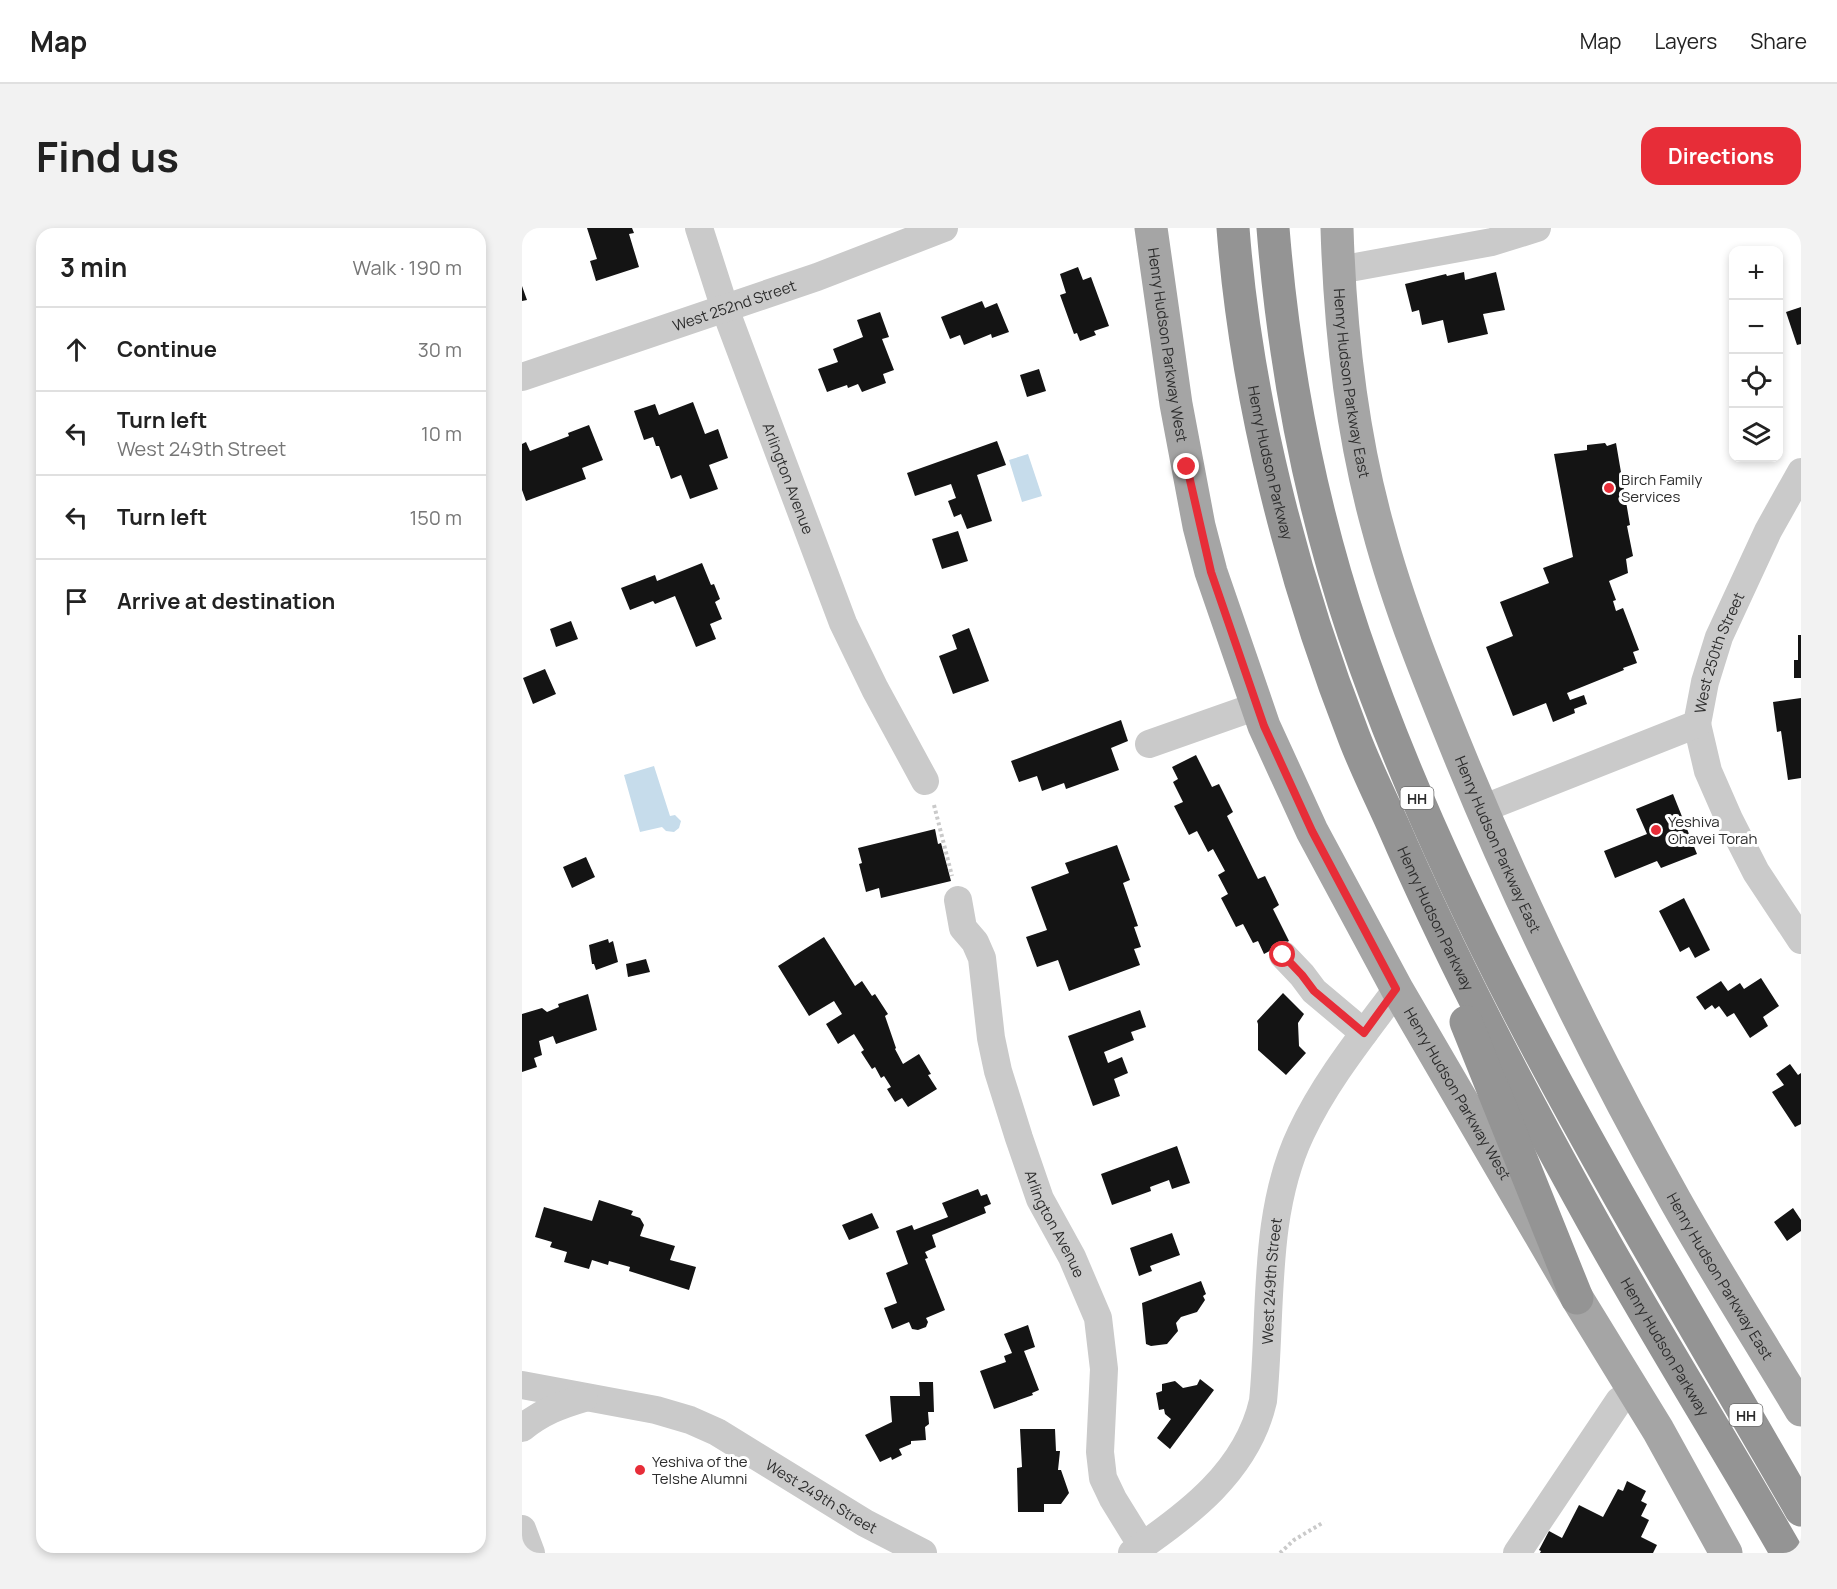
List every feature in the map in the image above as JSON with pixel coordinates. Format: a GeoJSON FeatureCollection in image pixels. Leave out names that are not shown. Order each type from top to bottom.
{"type":"FeatureCollection","features":[{"type":"Feature","properties":{"kind":"highway","name":"Henry Hudson Parkway"},"geometry":{"type":"LineString","coordinates":[[1233,228],[1245,335],[1263,432],[1280,506],[1313,620],[1355,741],[1470,992],[1593,1221],[1786,1553]]}},
{"type":"Feature","properties":{"kind":"highway","name":"HH"},"geometry":{"type":"LineString","coordinates":[[1273,228],[1288,360],[1297,416],[1313,485],[1354,633],[1385,717],[1432,831],[1491,958],[1551,1073],[1604,1170],[1801,1510]]}},
{"type":"Feature","properties":{"kind":"highway"},"geometry":{"type":"LineString","coordinates":[[1355,741],[1577,1298]]}},
{"type":"Feature","properties":{"kind":"highway"},"geometry":{"type":"LineString","coordinates":[[1692,1321],[1801,1474]]}},
{"type":"Feature","properties":{"kind":"main road","name":"Henry Hudson Parkway West"},"geometry":{"type":"LineString","coordinates":[[1151,228],[1178,414],[1197,516],[1211,572],[1264,726],[1312,831],[1396,989],[1634,1391],[1726,1553]]}},
{"type":"Feature","properties":{"kind":"main road","name":"Henry Hudson Parkway East"},"geometry":{"type":"LineString","coordinates":[[1337,228],[1342,319],[1351,391],[1362,457],[1378,527],[1404,610],[1482,809],[1527,910],[1628,1113],[1676,1200],[1801,1410]]}},
{"type":"Feature","properties":{"kind":"street","name":"Arlington Avenue"},"geometry":{"type":"LineString","coordinates":[[699,228],[725,309],[843,623],[925,782]]}},
{"type":"Feature","properties":{"kind":"street","name":"West 252nd Street"},"geometry":{"type":"LineString","coordinates":[[522,377],[725,309],[872,257],[944,228]]}},
{"type":"Feature","properties":{"kind":"street"},"geometry":{"type":"LineString","coordinates":[[1339,270],[1491,242],[1537,228]]}},
{"type":"Feature","properties":{"kind":"street","name":"West 250th Street"},"geometry":{"type":"LineString","coordinates":[[1482,809],[1697,724],[1705,682],[1719,637],[1768,531],[1801,472]]}},
{"type":"Feature","properties":{"kind":"street"},"geometry":{"type":"LineString","coordinates":[[1149,744],[1257,706]]}},
{"type":"Feature","properties":{"kind":"street"},"geometry":{"type":"LineString","coordinates":[[1697,724],[1708,771],[1729,819],[1755,872],[1801,940]]}},
{"type":"Feature","properties":{"kind":"street","name":"Arlington Avenue"},"geometry":{"type":"LineString","coordinates":[[958,900],[963,928],[975,942],[982,958],[991,1038],[998,1071],[1018,1138],[1040,1199],[1072,1257],[1098,1318],[1104,1369],[1100,1452],[1103,1478],[1137,1549]]}},
{"type":"Feature","properties":{"kind":"street"},"geometry":{"type":"LineString","coordinates":[[1283,955],[1314,991],[1364,1033]]}},
{"type":"Feature","properties":{"kind":"street","name":"West 249th Street"},"geometry":{"type":"LineString","coordinates":[[1137,1549],[1181,1518],[1225,1477],[1241,1456],[1259,1418],[1266,1369],[1275,1231],[1289,1165],[1301,1134],[1335,1073],[1396,989]]}},
{"type":"Feature","properties":{"kind":"street","name":"West 249th Street"},"geometry":{"type":"LineString","coordinates":[[522,1385],[656,1410],[690,1420],[717,1432],[865,1523],[923,1553]]}},
{"type":"Feature","properties":{"kind":"street"},"geometry":{"type":"LineString","coordinates":[[1517,1553],[1619,1401],[1634,1391]]}},
{"type":"Feature","properties":{"kind":"street","name":"West 249th Street"},"geometry":{"type":"LineString","coordinates":[[522,1428],[537,1416],[556,1406],[586,1398]]}},
{"type":"Feature","properties":{"kind":"street"},"geometry":{"type":"LineString","coordinates":[[522,1528],[531,1553]]}},
{"type":"Feature","properties":{"kind":"path"},"geometry":{"type":"LineString","coordinates":[[925,782],[938,815],[958,900]]}},
{"type":"Feature","properties":{"kind":"path"},"geometry":{"type":"LineString","coordinates":[[1280,1553],[1308,1530],[1324,1522]]}},
{"type":"Feature","properties":{"kind":"water"},"geometry":{"type":"Polygon","coordinates":[[[1028,454],[1042,496],[1022,502],[1009,460],[1028,454]]]}},
{"type":"Feature","properties":{"kind":"water"},"geometry":{"type":"Polygon","coordinates":[[[654,766],[670,816],[675,815],[681,821],[679,828],[674,832],[666,831],[662,827],[640,832],[624,775],[654,766]]]}},
{"type":"Feature","properties":{"kind":"building"},"geometry":{"type":"Polygon","coordinates":[[[587,228],[632,228],[634,233],[629,234],[639,267],[596,281],[590,261],[597,259],[587,228]]]}},
{"type":"Feature","properties":{"kind":"building"},"geometry":{"type":"Polygon","coordinates":[[[1078,267],[1083,280],[1091,277],[1109,326],[1094,331],[1096,335],[1080,341],[1077,333],[1074,334],[1060,295],[1066,293],[1060,274],[1078,267]]]}},
{"type":"Feature","properties":{"kind":"building"},"geometry":{"type":"Polygon","coordinates":[[[1464,272],[1465,280],[1496,272],[1505,310],[1483,314],[1488,334],[1448,343],[1443,320],[1422,325],[1419,310],[1412,312],[1405,284],[1464,272]]]}},
{"type":"Feature","properties":{"kind":"building"},"geometry":{"type":"Polygon","coordinates":[[[522,286],[527,300],[522,301],[522,286]]]}},
{"type":"Feature","properties":{"kind":"building"},"geometry":{"type":"Polygon","coordinates":[[[982,301],[985,308],[997,303],[1009,332],[992,338],[991,334],[964,345],[960,335],[950,339],[941,317],[982,301]]]}},
{"type":"Feature","properties":{"kind":"building"},"geometry":{"type":"Polygon","coordinates":[[[1801,307],[1801,344],[1797,345],[1786,312],[1801,307]]]}},
{"type":"Feature","properties":{"kind":"building"},"geometry":{"type":"Polygon","coordinates":[[[880,312],[889,337],[882,339],[894,370],[883,374],[886,383],[862,392],[858,384],[827,392],[818,369],[838,362],[833,349],[863,337],[857,320],[880,312]]]}},
{"type":"Feature","properties":{"kind":"building"},"geometry":{"type":"Polygon","coordinates":[[[1039,369],[1046,391],[1027,397],[1020,375],[1039,369]]]}},
{"type":"Feature","properties":{"kind":"building"},"geometry":{"type":"Polygon","coordinates":[[[693,402],[705,434],[718,429],[728,458],[709,465],[718,489],[690,499],[681,475],[671,479],[659,446],[656,446],[653,437],[644,440],[634,411],[655,404],[659,415],[693,402]]]}},
{"type":"Feature","properties":{"kind":"building"},"geometry":{"type":"Polygon","coordinates":[[[589,425],[603,460],[582,468],[586,479],[526,501],[522,490],[522,444],[526,442],[530,451],[569,436],[568,433],[589,425]]]}},
{"type":"Feature","properties":{"kind":"building"},"geometry":{"type":"Polygon","coordinates":[[[997,441],[1006,465],[977,475],[992,521],[967,529],[961,514],[954,517],[948,501],[956,498],[951,484],[915,496],[907,473],[997,441]]]}},
{"type":"Feature","properties":{"kind":"building"},"geometry":{"type":"Polygon","coordinates":[[[1605,443],[1607,446],[1616,443],[1633,556],[1626,559],[1628,573],[1609,581],[1616,600],[1613,601],[1616,611],[1623,608],[1639,650],[1633,652],[1637,663],[1567,693],[1570,700],[1584,695],[1587,704],[1574,709],[1575,713],[1553,722],[1546,703],[1513,716],[1486,647],[1513,636],[1500,602],[1549,583],[1543,568],[1573,557],[1554,454],[1587,450],[1587,445],[1605,443]]]}},
{"type":"Feature","properties":{"kind":"building"},"geometry":{"type":"Polygon","coordinates":[[[958,531],[968,561],[942,569],[932,539],[958,531]]]}},
{"type":"Feature","properties":{"kind":"building"},"geometry":{"type":"Polygon","coordinates":[[[702,563],[720,599],[715,602],[722,619],[710,624],[716,639],[696,647],[675,596],[630,610],[621,588],[655,575],[657,581],[702,563]]]}},
{"type":"Feature","properties":{"kind":"building"},"geometry":{"type":"Polygon","coordinates":[[[571,621],[578,639],[556,647],[550,629],[571,621]]]}},
{"type":"Feature","properties":{"kind":"building"},"geometry":{"type":"Polygon","coordinates":[[[969,628],[989,681],[953,694],[939,656],[957,649],[952,635],[969,628]]]}},
{"type":"Feature","properties":{"kind":"building"},"geometry":{"type":"Polygon","coordinates":[[[1798,635],[1801,635],[1801,678],[1794,678],[1794,660],[1798,660],[1798,635]]]}},
{"type":"Feature","properties":{"kind":"building"},"geometry":{"type":"Polygon","coordinates":[[[545,669],[556,694],[533,704],[523,678],[545,669]]]}},
{"type":"Feature","properties":{"kind":"building"},"geometry":{"type":"Polygon","coordinates":[[[1801,698],[1801,778],[1788,780],[1781,731],[1777,732],[1773,702],[1801,698]]]}},
{"type":"Feature","properties":{"kind":"building"},"geometry":{"type":"Polygon","coordinates":[[[1121,720],[1128,741],[1111,748],[1119,770],[1066,789],[1064,783],[1042,791],[1037,776],[1019,782],[1011,761],[1121,720]]]}},
{"type":"Feature","properties":{"kind":"building"},"geometry":{"type":"Polygon","coordinates":[[[1196,755],[1212,787],[1219,784],[1233,812],[1227,816],[1258,879],[1265,876],[1279,905],[1273,909],[1289,941],[1264,954],[1258,941],[1253,943],[1243,924],[1236,927],[1221,898],[1228,894],[1218,875],[1225,871],[1213,849],[1208,852],[1197,831],[1189,835],[1174,806],[1183,802],[1173,782],[1178,779],[1172,767],[1196,755]]]}},
{"type":"Feature","properties":{"kind":"building"},"geometry":{"type":"Polygon","coordinates":[[[1673,794],[1697,854],[1661,868],[1657,861],[1615,878],[1604,851],[1647,834],[1636,809],[1673,794]]]}},
{"type":"Feature","properties":{"kind":"building"},"geometry":{"type":"Polygon","coordinates":[[[935,829],[951,881],[881,898],[879,888],[866,892],[859,864],[862,863],[858,848],[935,829]]]}},
{"type":"Feature","properties":{"kind":"building"},"geometry":{"type":"Polygon","coordinates":[[[1117,845],[1130,880],[1123,883],[1138,926],[1134,927],[1141,947],[1134,949],[1140,965],[1069,991],[1058,960],[1037,967],[1026,937],[1047,930],[1031,887],[1069,873],[1065,863],[1117,845]]]}},
{"type":"Feature","properties":{"kind":"building"},"geometry":{"type":"Polygon","coordinates":[[[586,857],[595,877],[572,888],[563,867],[586,857]]]}},
{"type":"Feature","properties":{"kind":"building"},"geometry":{"type":"Polygon","coordinates":[[[1684,898],[1710,950],[1695,958],[1689,947],[1680,952],[1659,911],[1684,898]]]}},
{"type":"Feature","properties":{"kind":"building"},"geometry":{"type":"Polygon","coordinates":[[[824,937],[855,986],[862,981],[872,996],[875,994],[888,1014],[885,1016],[895,1049],[903,1064],[919,1054],[931,1074],[928,1075],[937,1089],[908,1107],[902,1098],[895,1102],[887,1089],[891,1087],[884,1076],[881,1078],[875,1067],[872,1069],[861,1052],[864,1050],[854,1034],[838,1044],[826,1024],[842,1014],[834,1001],[809,1016],[778,966],[824,937]]]}},
{"type":"Feature","properties":{"kind":"building"},"geometry":{"type":"Polygon","coordinates":[[[608,939],[609,943],[613,941],[618,962],[596,970],[592,964],[589,945],[608,939]]]}},
{"type":"Feature","properties":{"kind":"building"},"geometry":{"type":"Polygon","coordinates":[[[646,959],[650,972],[628,977],[626,964],[646,959]]]}},
{"type":"Feature","properties":{"kind":"building"},"geometry":{"type":"Polygon","coordinates":[[[1761,978],[1779,1006],[1763,1017],[1768,1026],[1750,1038],[1734,1013],[1727,1017],[1719,1006],[1715,1009],[1712,1005],[1705,1010],[1696,997],[1721,981],[1728,991],[1740,983],[1744,989],[1761,978]]]}},
{"type":"Feature","properties":{"kind":"building"},"geometry":{"type":"Polygon","coordinates":[[[1283,993],[1304,1014],[1298,1023],[1299,1046],[1306,1053],[1286,1075],[1258,1050],[1257,1021],[1283,993]]]}},
{"type":"Feature","properties":{"kind":"building"},"geometry":{"type":"Polygon","coordinates":[[[588,994],[597,1030],[556,1044],[553,1036],[539,1041],[542,1055],[534,1058],[537,1067],[522,1072],[522,1014],[542,1008],[547,1012],[559,1007],[558,1004],[588,994]]]}},
{"type":"Feature","properties":{"kind":"building"},"geometry":{"type":"Polygon","coordinates":[[[1140,1010],[1146,1027],[1131,1032],[1134,1040],[1104,1052],[1108,1063],[1122,1057],[1128,1073],[1114,1079],[1120,1096],[1093,1106],[1068,1036],[1140,1010]]]}},
{"type":"Feature","properties":{"kind":"building"},"geometry":{"type":"Polygon","coordinates":[[[1790,1064],[1798,1075],[1801,1073],[1801,1124],[1795,1127],[1772,1092],[1784,1085],[1776,1074],[1790,1064]]]}},
{"type":"Feature","properties":{"kind":"building"},"geometry":{"type":"Polygon","coordinates":[[[1177,1146],[1190,1183],[1172,1189],[1169,1180],[1150,1187],[1151,1191],[1112,1205],[1101,1174],[1177,1146]]]}},
{"type":"Feature","properties":{"kind":"building"},"geometry":{"type":"Polygon","coordinates":[[[978,1189],[981,1196],[987,1194],[991,1204],[984,1207],[986,1213],[932,1235],[936,1247],[925,1252],[928,1258],[925,1259],[945,1310],[926,1318],[928,1322],[926,1327],[918,1330],[912,1329],[909,1322],[892,1329],[884,1308],[897,1303],[886,1273],[908,1264],[896,1231],[912,1225],[914,1230],[948,1217],[942,1203],[978,1189]]]}},
{"type":"Feature","properties":{"kind":"building"},"geometry":{"type":"Polygon","coordinates":[[[599,1200],[633,1211],[631,1215],[640,1218],[644,1225],[640,1236],[675,1246],[670,1260],[696,1267],[689,1290],[629,1271],[630,1267],[609,1261],[608,1265],[592,1260],[589,1269],[564,1262],[567,1252],[550,1247],[552,1242],[535,1237],[544,1207],[592,1221],[599,1200]]]}},
{"type":"Feature","properties":{"kind":"building"},"geometry":{"type":"Polygon","coordinates":[[[1793,1208],[1801,1220],[1801,1231],[1787,1241],[1774,1222],[1793,1208]]]}},
{"type":"Feature","properties":{"kind":"building"},"geometry":{"type":"Polygon","coordinates":[[[872,1213],[879,1228],[849,1240],[842,1225],[872,1213]]]}},
{"type":"Feature","properties":{"kind":"building"},"geometry":{"type":"Polygon","coordinates":[[[1172,1233],[1180,1255],[1150,1266],[1152,1271],[1139,1276],[1130,1248],[1172,1233]]]}},
{"type":"Feature","properties":{"kind":"building"},"geometry":{"type":"Polygon","coordinates":[[[1201,1281],[1206,1294],[1197,1312],[1181,1317],[1176,1323],[1178,1331],[1167,1344],[1151,1346],[1146,1344],[1142,1303],[1201,1281]]]}},
{"type":"Feature","properties":{"kind":"building"},"geometry":{"type":"Polygon","coordinates":[[[1028,1325],[1035,1347],[1024,1351],[1039,1390],[1032,1393],[1033,1395],[994,1409],[980,1371],[1006,1362],[1004,1356],[1012,1353],[1004,1334],[1028,1325]]]}},
{"type":"Feature","properties":{"kind":"building"},"geometry":{"type":"Polygon","coordinates":[[[1200,1379],[1214,1390],[1170,1449],[1157,1438],[1171,1419],[1165,1414],[1164,1409],[1159,1410],[1156,1393],[1162,1391],[1162,1384],[1175,1381],[1183,1388],[1197,1385],[1200,1379]]]}},
{"type":"Feature","properties":{"kind":"building"},"geometry":{"type":"Polygon","coordinates":[[[919,1382],[933,1382],[934,1412],[928,1412],[929,1424],[925,1427],[926,1440],[911,1441],[911,1444],[899,1449],[902,1455],[880,1462],[865,1435],[892,1422],[890,1396],[920,1396],[919,1382]]]}},
{"type":"Feature","properties":{"kind":"building"},"geometry":{"type":"Polygon","coordinates":[[[1020,1429],[1055,1429],[1056,1451],[1060,1451],[1058,1470],[1061,1470],[1069,1493],[1061,1504],[1044,1504],[1044,1512],[1018,1512],[1017,1468],[1022,1467],[1020,1429]]]}},
{"type":"Feature","properties":{"kind":"building"},"geometry":{"type":"Polygon","coordinates":[[[1627,1481],[1646,1491],[1641,1501],[1647,1504],[1641,1516],[1649,1520],[1641,1537],[1657,1545],[1653,1553],[1540,1553],[1539,1550],[1549,1531],[1562,1538],[1579,1505],[1603,1517],[1618,1489],[1623,1491],[1627,1481]]]}},
{"type":"Feature","properties":{"kind":"place","name":"Birch Family Services"},"geometry":{"type":"Point","coordinates":[1609,488]}},
{"type":"Feature","properties":{"kind":"place","name":"Yeshiva Ohavei Torah"},"geometry":{"type":"Point","coordinates":[1656,830]}},
{"type":"Feature","properties":{"kind":"place","name":"Yeshiva of the Telshe Alumni"},"geometry":{"type":"Point","coordinates":[640,1470]}},
{"type":"Feature","properties":{"kind":"route"},"geometry":{"type":"LineString","coordinates":[[1187,467],[1211,572],[1264,726],[1312,831],[1396,989],[1364,1033],[1343,1018],[1314,991],[1283,955]]}}]}
